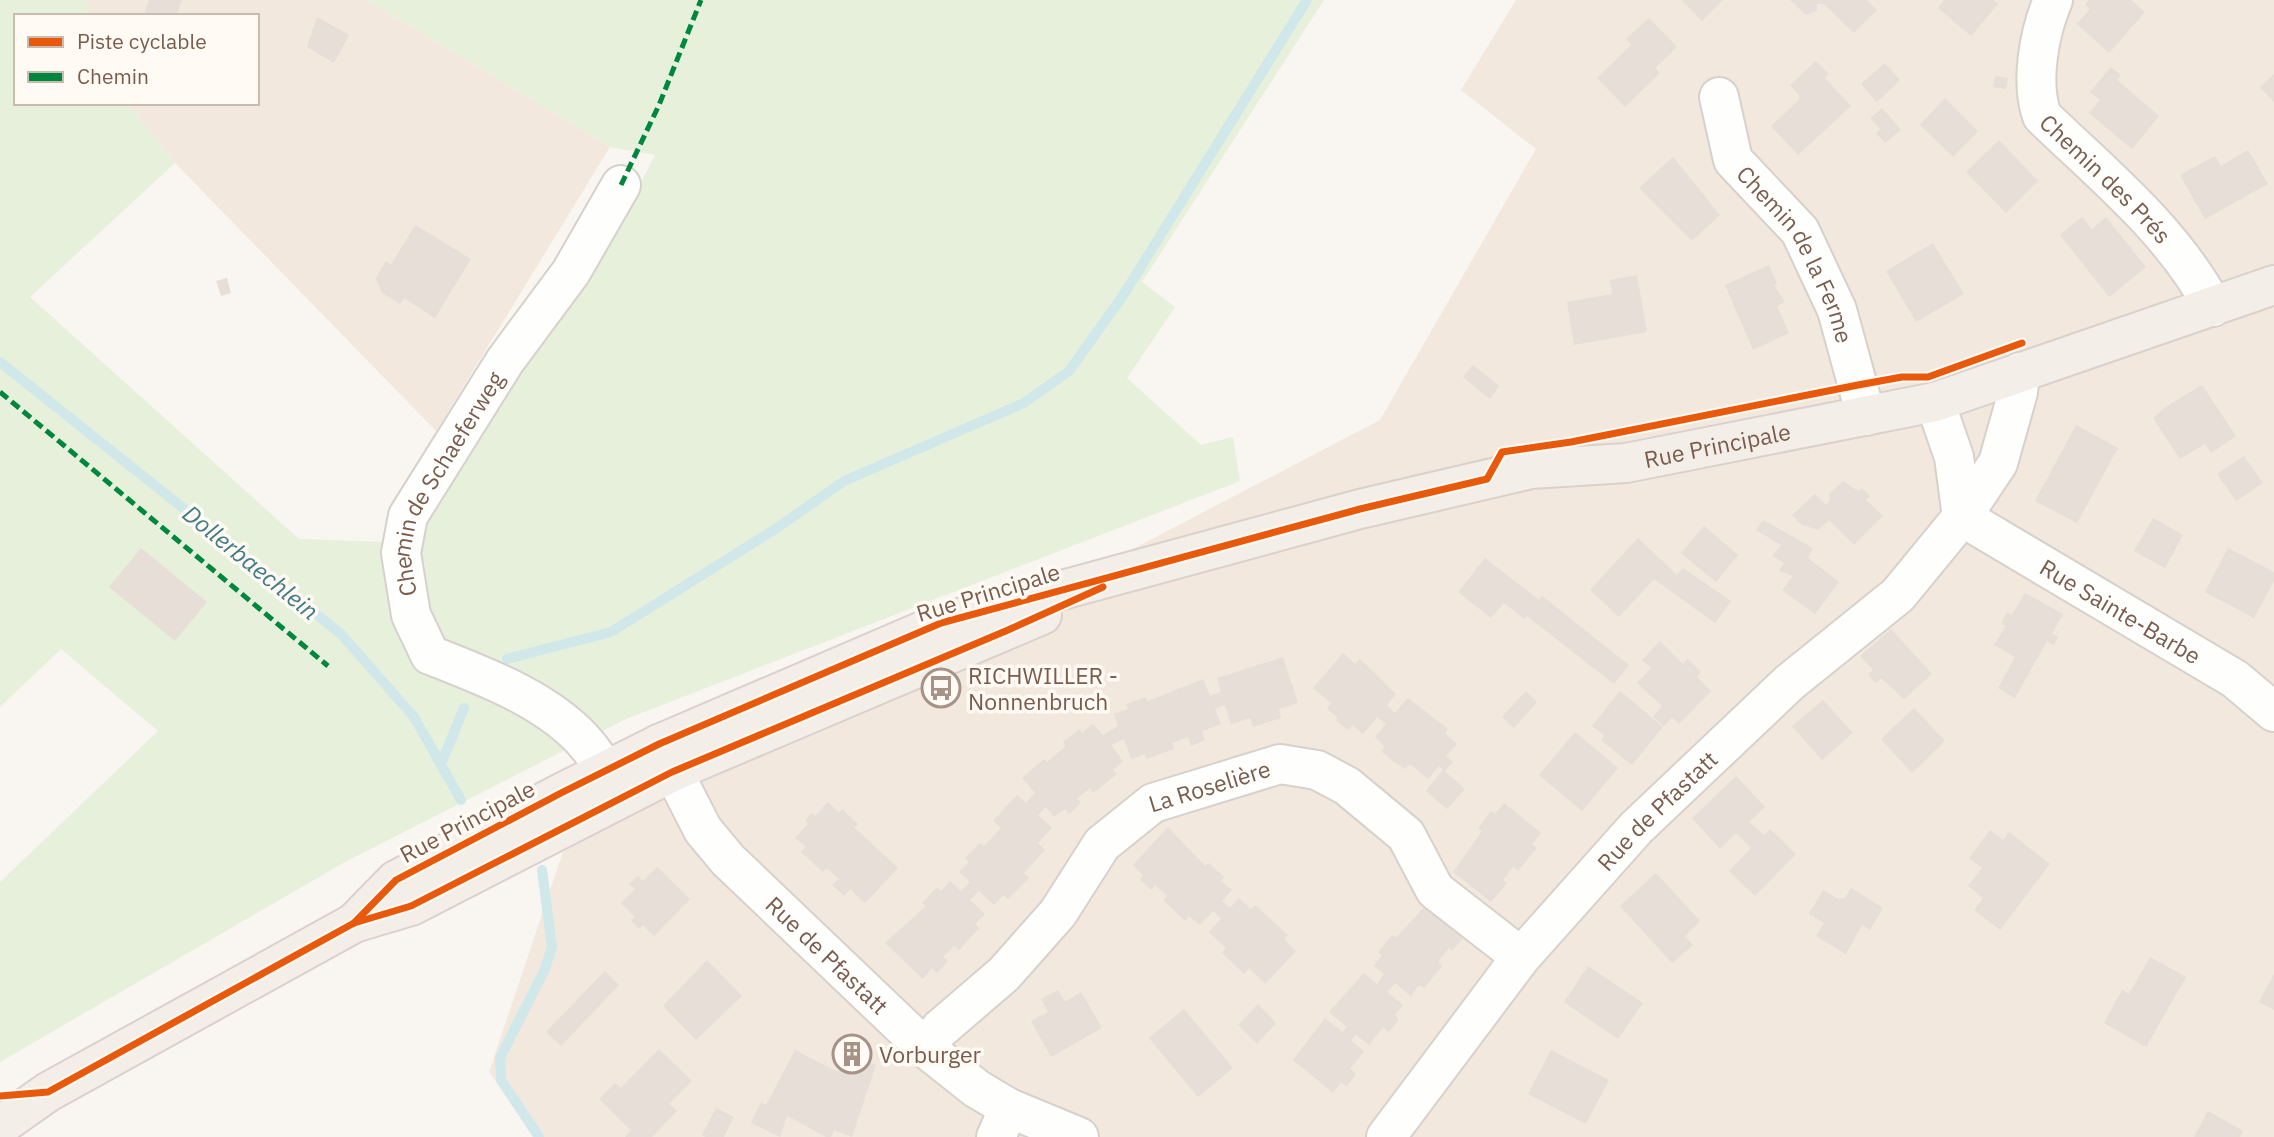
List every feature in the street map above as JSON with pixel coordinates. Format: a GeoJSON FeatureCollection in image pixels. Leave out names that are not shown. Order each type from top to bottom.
{"type":"FeatureCollection","features":[{"type":"Feature","properties":{"kind":"main road","name":"Rue Principale"},"geometry":{"type":"LineString","coordinates":[[0,1126],[48,1092],[354,923],[396,880],[612,785],[665,758],[1008,630],[1151,565],[1360,509],[1531,469],[1626,463],[1935,402],[2274,285]]}},
{"type":"Feature","properties":{"kind":"street","name":"Chemin des Prés"},"geometry":{"type":"LineString","coordinates":[[2053,0],[2045,18],[2035,96],[2042,116],[2159,228],[2194,271],[2213,307]]}},
{"type":"Feature","properties":{"kind":"street","name":"Chemin de la Ferme"},"geometry":{"type":"LineString","coordinates":[[1719,97],[1733,160],[1800,231],[1837,310],[1866,416]]}},
{"type":"Feature","properties":{"kind":"street","name":"Chemin de Schaeferweg"},"geometry":{"type":"LineString","coordinates":[[612,785],[575,732],[505,685],[430,654],[411,615],[401,554],[408,516],[505,361],[571,272],[621,186]]}},
{"type":"Feature","properties":{"kind":"street","name":"Rue de Pfastatt"},"geometry":{"type":"LineString","coordinates":[[1386,1137],[1521,957],[1636,828],[1790,682],[1898,595],[1962,517],[1998,463],[2018,392],[2020,372]]}},
{"type":"Feature","properties":{"kind":"street"},"geometry":{"type":"LineString","coordinates":[[1935,402],[1954,457],[1962,517]]}},
{"type":"Feature","properties":{"kind":"street","name":"Rue Sainte-Barbe"},"geometry":{"type":"LineString","coordinates":[[1962,517],[2235,679],[2274,712]]}},
{"type":"Feature","properties":{"kind":"street","name":"Rue de Pfastatt"},"geometry":{"type":"LineString","coordinates":[[665,758],[703,830],[727,860],[924,1047],[977,1089],[1002,1122],[1079,1137]]}},
{"type":"Feature","properties":{"kind":"street","name":"La Roselière"},"geometry":{"type":"LineString","coordinates":[[924,1047],[940,1028],[1004,974],[1058,913],[1102,844],[1153,803],[1280,764],[1317,771],[1347,786],[1406,835],[1435,890],[1521,957]]}},
{"type":"Feature","properties":{"kind":"shaded area"},"geometry":{"type":"Polygon","coordinates":[[[86,0],[367,0],[610,147],[436,431],[175,163],[129,105],[259,105],[259,14],[90,14],[86,0]]]}},
{"type":"Feature","properties":{"kind":"shaded area"},"geometry":{"type":"Polygon","coordinates":[[[1516,0],[2274,0],[2274,1137],[536,1137],[489,1072],[563,852],[669,791],[1380,420],[1536,149],[1461,90],[1516,0]]]}},
{"type":"Feature","properties":{"kind":"green space"},"geometry":{"type":"Polygon","coordinates":[[[0,0],[86,0],[90,14],[14,14],[14,105],[129,105],[175,163],[30,297],[299,539],[410,543],[488,426],[518,374],[596,271],[655,155],[610,147],[367,0],[1324,0],[1142,282],[1175,307],[1127,378],[1201,445],[1233,437],[1240,481],[626,719],[345,862],[0,1062],[0,882],[158,731],[61,649],[0,707],[0,0]]]}},
{"type":"Feature","properties":{"kind":"building"},"geometry":{"type":"Polygon","coordinates":[[[149,0],[182,0],[177,14],[144,14],[149,0]]]}},
{"type":"Feature","properties":{"kind":"building"},"geometry":{"type":"Polygon","coordinates":[[[1681,0],[1723,0],[1702,21],[1681,0]]]}},
{"type":"Feature","properties":{"kind":"building"},"geometry":{"type":"Polygon","coordinates":[[[1790,0],[1867,0],[1877,10],[1854,33],[1824,4],[1817,4],[1817,11],[1806,15],[1790,0]]]}},
{"type":"Feature","properties":{"kind":"building"},"geometry":{"type":"Polygon","coordinates":[[[1944,0],[1993,0],[1998,4],[1971,36],[1938,8],[1944,0]]]}},
{"type":"Feature","properties":{"kind":"building"},"geometry":{"type":"Polygon","coordinates":[[[2089,0],[2131,0],[2145,12],[2109,53],[2077,24],[2090,9],[2085,5],[2089,0]]]}},
{"type":"Feature","properties":{"kind":"building"},"geometry":{"type":"Polygon","coordinates":[[[317,17],[349,35],[334,63],[307,47],[317,17]]]}},
{"type":"Feature","properties":{"kind":"building"},"geometry":{"type":"Polygon","coordinates":[[[1649,18],[1677,47],[1655,68],[1660,73],[1625,107],[1597,78],[1631,45],[1626,39],[1649,18]]]}},
{"type":"Feature","properties":{"kind":"building"},"geometry":{"type":"Polygon","coordinates":[[[1816,61],[1829,74],[1825,78],[1851,106],[1798,155],[1771,126],[1799,100],[1799,95],[1790,85],[1816,61]]]}},
{"type":"Feature","properties":{"kind":"building"},"geometry":{"type":"Polygon","coordinates":[[[1885,63],[1900,80],[1877,102],[1861,84],[1885,63]]]}},
{"type":"Feature","properties":{"kind":"building"},"geometry":{"type":"Polygon","coordinates":[[[2111,67],[2121,75],[2117,80],[2159,116],[2132,149],[2089,113],[2100,100],[2090,92],[2111,67]]]}},
{"type":"Feature","properties":{"kind":"building"},"geometry":{"type":"Polygon","coordinates":[[[2274,74],[2274,102],[2260,87],[2274,74]]]}},
{"type":"Feature","properties":{"kind":"building"},"geometry":{"type":"Polygon","coordinates":[[[1995,76],[2008,78],[2006,89],[1993,87],[1995,76]]]}},
{"type":"Feature","properties":{"kind":"building"},"geometry":{"type":"Polygon","coordinates":[[[1945,98],[1978,131],[1953,157],[1920,125],[1945,98]]]}},
{"type":"Feature","properties":{"kind":"building"},"geometry":{"type":"Polygon","coordinates":[[[1882,108],[1901,130],[1885,143],[1876,133],[1880,129],[1870,118],[1882,108]]]}},
{"type":"Feature","properties":{"kind":"building"},"geometry":{"type":"Polygon","coordinates":[[[1999,140],[2038,181],[2006,213],[1966,172],[1999,140]]]}},
{"type":"Feature","properties":{"kind":"building"},"geometry":{"type":"Polygon","coordinates":[[[2248,150],[2268,184],[2205,219],[2180,175],[2215,156],[2221,166],[2248,150]]]}},
{"type":"Feature","properties":{"kind":"building"},"geometry":{"type":"Polygon","coordinates":[[[1673,157],[1720,215],[1692,241],[1639,188],[1673,157]]]}},
{"type":"Feature","properties":{"kind":"building"},"geometry":{"type":"Polygon","coordinates":[[[2082,217],[2092,229],[2106,217],[2146,267],[2109,297],[2060,235],[2082,217]]]}},
{"type":"Feature","properties":{"kind":"building"},"geometry":{"type":"Polygon","coordinates":[[[415,225],[471,259],[435,318],[404,298],[400,304],[382,293],[376,278],[386,261],[391,265],[415,225]]]}},
{"type":"Feature","properties":{"kind":"building"},"geometry":{"type":"Polygon","coordinates":[[[1933,243],[1964,294],[1916,322],[1886,271],[1933,243]]]}},
{"type":"Feature","properties":{"kind":"building"},"geometry":{"type":"Polygon","coordinates":[[[1769,265],[1777,284],[1774,285],[1785,302],[1777,306],[1789,333],[1753,350],[1725,285],[1769,265]]]}},
{"type":"Feature","properties":{"kind":"building"},"geometry":{"type":"Polygon","coordinates":[[[1637,275],[1647,332],[1574,345],[1567,302],[1612,294],[1610,280],[1637,275]]]}},
{"type":"Feature","properties":{"kind":"building"},"geometry":{"type":"Polygon","coordinates":[[[227,278],[231,293],[221,296],[216,281],[227,278]]]}},
{"type":"Feature","properties":{"kind":"building"},"geometry":{"type":"Polygon","coordinates":[[[1473,365],[1499,386],[1490,399],[1463,377],[1473,365]]]}},
{"type":"Feature","properties":{"kind":"building"},"geometry":{"type":"Polygon","coordinates":[[[2202,385],[2236,436],[2211,453],[2205,444],[2180,459],[2153,418],[2167,406],[2202,385]]]}},
{"type":"Feature","properties":{"kind":"building"},"geometry":{"type":"Polygon","coordinates":[[[2076,425],[2118,448],[2077,523],[2035,501],[2076,425]]]}},
{"type":"Feature","properties":{"kind":"building"},"geometry":{"type":"Polygon","coordinates":[[[2244,456],[2263,483],[2236,501],[2217,474],[2244,456]]]}},
{"type":"Feature","properties":{"kind":"building"},"geometry":{"type":"Polygon","coordinates":[[[1843,481],[1858,491],[1862,488],[1870,496],[1866,500],[1883,516],[1854,545],[1829,520],[1818,530],[1802,525],[1792,515],[1815,494],[1826,505],[1830,500],[1829,494],[1843,481]]]}},
{"type":"Feature","properties":{"kind":"building"},"geometry":{"type":"Polygon","coordinates":[[[2153,518],[2183,535],[2165,568],[2134,551],[2153,518]]]}},
{"type":"Feature","properties":{"kind":"building"},"geometry":{"type":"Polygon","coordinates":[[[1763,520],[1813,548],[1808,558],[1839,582],[1815,614],[1782,590],[1793,576],[1779,571],[1784,563],[1772,556],[1781,545],[1756,530],[1763,520]]]}},
{"type":"Feature","properties":{"kind":"building"},"geometry":{"type":"Polygon","coordinates":[[[1704,526],[1738,555],[1716,582],[1681,553],[1704,526]]]}},
{"type":"Feature","properties":{"kind":"building"},"geometry":{"type":"Polygon","coordinates":[[[1638,538],[1677,575],[1683,568],[1731,601],[1715,623],[1654,579],[1619,617],[1590,590],[1638,538]]]}},
{"type":"Feature","properties":{"kind":"building"},"geometry":{"type":"Polygon","coordinates":[[[141,548],[207,602],[175,641],[109,587],[141,548]]]}},
{"type":"Feature","properties":{"kind":"building"},"geometry":{"type":"Polygon","coordinates":[[[2228,548],[2274,572],[2274,581],[2254,618],[2205,592],[2228,548]]]}},
{"type":"Feature","properties":{"kind":"building"},"geometry":{"type":"Polygon","coordinates":[[[1485,558],[1539,600],[1542,596],[1629,665],[1614,684],[1527,616],[1524,619],[1504,603],[1491,618],[1458,592],[1485,558]]]}},
{"type":"Feature","properties":{"kind":"building"},"geometry":{"type":"Polygon","coordinates":[[[2025,593],[2063,614],[2052,634],[2058,637],[2054,645],[2047,641],[2015,698],[1998,688],[2015,657],[1994,645],[2006,626],[2001,624],[2007,612],[2012,615],[2025,593]]]}},
{"type":"Feature","properties":{"kind":"building"},"geometry":{"type":"Polygon","coordinates":[[[1891,629],[1932,674],[1904,699],[1881,678],[1876,683],[1868,675],[1873,670],[1860,656],[1891,629]]]}},
{"type":"Feature","properties":{"kind":"building"},"geometry":{"type":"Polygon","coordinates":[[[1660,641],[1683,664],[1688,659],[1701,672],[1697,677],[1711,691],[1679,724],[1672,717],[1664,726],[1653,717],[1662,706],[1637,683],[1651,668],[1642,660],[1660,641]]]}},
{"type":"Feature","properties":{"kind":"building"},"geometry":{"type":"Polygon","coordinates":[[[1343,653],[1355,664],[1360,659],[1396,694],[1387,705],[1395,713],[1408,698],[1448,729],[1445,733],[1457,744],[1446,756],[1453,762],[1445,771],[1439,766],[1428,779],[1410,764],[1405,769],[1393,761],[1381,751],[1385,747],[1375,737],[1386,724],[1377,717],[1363,734],[1352,725],[1348,730],[1336,720],[1338,718],[1327,709],[1331,703],[1313,688],[1343,653]]]}},
{"type":"Feature","properties":{"kind":"building"},"geometry":{"type":"Polygon","coordinates":[[[1283,657],[1298,703],[1279,709],[1281,718],[1253,727],[1250,718],[1231,724],[1225,705],[1215,709],[1221,724],[1202,731],[1205,740],[1191,746],[1188,737],[1172,743],[1174,749],[1146,759],[1145,754],[1131,759],[1124,739],[1111,745],[1123,761],[1113,770],[1117,774],[1093,793],[1090,788],[1085,792],[1077,799],[1081,803],[1069,814],[1065,809],[1054,817],[1046,807],[1038,815],[1052,828],[1038,843],[1045,850],[1024,873],[1029,878],[1008,899],[1003,895],[994,905],[979,891],[970,900],[985,914],[975,924],[979,928],[959,950],[954,946],[943,957],[948,961],[937,973],[932,968],[923,979],[885,943],[926,906],[922,903],[937,887],[941,891],[950,881],[961,891],[970,882],[959,872],[969,862],[965,858],[980,843],[984,846],[1001,828],[993,821],[1017,795],[1026,803],[1035,793],[1022,778],[1044,759],[1047,762],[1066,746],[1063,742],[1080,729],[1082,733],[1093,724],[1103,735],[1118,726],[1114,714],[1128,709],[1126,704],[1146,697],[1148,701],[1203,679],[1210,696],[1221,692],[1217,678],[1283,657]]]}},
{"type":"Feature","properties":{"kind":"building"},"geometry":{"type":"Polygon","coordinates":[[[1526,691],[1537,702],[1514,728],[1502,717],[1526,691]]]}},
{"type":"Feature","properties":{"kind":"building"},"geometry":{"type":"Polygon","coordinates":[[[1620,691],[1663,727],[1632,765],[1601,740],[1604,735],[1592,726],[1620,691]]]}},
{"type":"Feature","properties":{"kind":"building"},"geometry":{"type":"Polygon","coordinates":[[[1823,700],[1853,733],[1822,760],[1792,726],[1823,700]]]}},
{"type":"Feature","properties":{"kind":"building"},"geometry":{"type":"Polygon","coordinates":[[[1914,708],[1945,741],[1912,773],[1881,739],[1914,708]]]}},
{"type":"Feature","properties":{"kind":"building"},"geometry":{"type":"Polygon","coordinates":[[[1575,732],[1618,768],[1582,811],[1539,775],[1575,732]]]}},
{"type":"Feature","properties":{"kind":"building"},"geometry":{"type":"Polygon","coordinates":[[[1443,770],[1465,789],[1447,809],[1426,791],[1443,770]]]}},
{"type":"Feature","properties":{"kind":"building"},"geometry":{"type":"Polygon","coordinates":[[[1736,776],[1765,807],[1749,822],[1764,835],[1770,829],[1796,854],[1755,896],[1729,871],[1751,848],[1736,833],[1720,849],[1692,818],[1736,776]]]}},
{"type":"Feature","properties":{"kind":"building"},"geometry":{"type":"Polygon","coordinates":[[[828,802],[839,813],[842,809],[858,824],[854,827],[898,868],[865,903],[850,889],[844,896],[832,885],[839,879],[827,868],[823,872],[801,852],[806,847],[795,838],[808,824],[805,821],[812,813],[815,816],[828,802]]]}},
{"type":"Feature","properties":{"kind":"building"},"geometry":{"type":"Polygon","coordinates":[[[1504,803],[1541,833],[1532,844],[1537,848],[1518,871],[1513,867],[1503,880],[1507,883],[1491,902],[1453,872],[1482,831],[1478,828],[1491,811],[1495,814],[1504,803]]]}},
{"type":"Feature","properties":{"kind":"building"},"geometry":{"type":"Polygon","coordinates":[[[1168,827],[1205,866],[1209,863],[1224,877],[1221,881],[1232,890],[1222,901],[1230,908],[1239,898],[1251,909],[1255,905],[1288,935],[1284,939],[1296,951],[1265,984],[1249,968],[1244,974],[1222,953],[1226,948],[1209,932],[1221,919],[1213,911],[1200,925],[1189,916],[1185,921],[1163,900],[1167,896],[1155,885],[1151,890],[1140,879],[1143,875],[1133,865],[1168,827]]]}},
{"type":"Feature","properties":{"kind":"building"},"geometry":{"type":"Polygon","coordinates":[[[1990,830],[2003,840],[2009,832],[2050,864],[2000,930],[1974,910],[1983,898],[1968,886],[1982,868],[1969,858],[1990,830]]]}},
{"type":"Feature","properties":{"kind":"building"},"geometry":{"type":"Polygon","coordinates":[[[657,867],[690,899],[654,936],[643,925],[639,929],[631,921],[635,917],[621,903],[635,889],[629,884],[638,876],[643,881],[657,867]]]}},
{"type":"Feature","properties":{"kind":"building"},"geometry":{"type":"Polygon","coordinates":[[[1656,873],[1700,921],[1685,936],[1693,945],[1672,963],[1620,906],[1656,873]]]}},
{"type":"Feature","properties":{"kind":"building"},"geometry":{"type":"Polygon","coordinates":[[[1851,888],[1883,908],[1870,930],[1862,925],[1846,954],[1816,936],[1824,923],[1809,914],[1823,890],[1838,899],[1845,898],[1851,888]]]}},
{"type":"Feature","properties":{"kind":"building"},"geometry":{"type":"Polygon","coordinates":[[[1430,901],[1468,932],[1452,951],[1449,948],[1438,962],[1442,966],[1424,988],[1419,985],[1411,996],[1395,983],[1387,992],[1403,1005],[1395,1015],[1399,1019],[1389,1032],[1383,1027],[1369,1045],[1356,1035],[1354,1037],[1351,1041],[1364,1051],[1350,1069],[1356,1074],[1347,1086],[1341,1082],[1333,1093],[1293,1060],[1325,1018],[1342,1032],[1347,1027],[1329,1012],[1364,973],[1377,984],[1384,974],[1374,966],[1382,955],[1378,952],[1392,935],[1396,938],[1430,901]]]}},
{"type":"Feature","properties":{"kind":"building"},"geometry":{"type":"Polygon","coordinates":[[[2150,957],[2186,977],[2146,1047],[2104,1023],[2122,990],[2129,994],[2150,957]]]}},
{"type":"Feature","properties":{"kind":"building"},"geometry":{"type":"Polygon","coordinates":[[[707,960],[742,996],[696,1040],[663,1006],[707,960]]]}},
{"type":"Feature","properties":{"kind":"building"},"geometry":{"type":"Polygon","coordinates":[[[1588,966],[1643,1003],[1618,1039],[1564,1002],[1588,966]]]}},
{"type":"Feature","properties":{"kind":"building"},"geometry":{"type":"Polygon","coordinates":[[[605,971],[619,985],[561,1046],[546,1032],[605,971]]]}},
{"type":"Feature","properties":{"kind":"building"},"geometry":{"type":"Polygon","coordinates":[[[2274,974],[2274,1010],[2259,1002],[2274,974]]]}},
{"type":"Feature","properties":{"kind":"building"},"geometry":{"type":"Polygon","coordinates":[[[1058,990],[1065,1002],[1081,992],[1102,1028],[1051,1057],[1031,1021],[1048,1012],[1041,999],[1058,990]]]}},
{"type":"Feature","properties":{"kind":"building"},"geometry":{"type":"Polygon","coordinates":[[[1258,1004],[1276,1023],[1257,1044],[1238,1025],[1258,1004]]]}},
{"type":"Feature","properties":{"kind":"building"},"geometry":{"type":"Polygon","coordinates":[[[1184,1009],[1233,1068],[1198,1097],[1149,1038],[1184,1009]]]}},
{"type":"Feature","properties":{"kind":"building"},"geometry":{"type":"Polygon","coordinates":[[[848,1046],[861,1050],[858,1059],[876,1065],[852,1137],[834,1130],[831,1137],[826,1137],[787,1116],[780,1137],[751,1123],[761,1102],[766,1105],[795,1050],[838,1072],[848,1046]]]}},
{"type":"Feature","properties":{"kind":"building"},"geometry":{"type":"Polygon","coordinates":[[[659,1049],[692,1081],[669,1104],[677,1111],[652,1137],[625,1137],[631,1130],[599,1099],[615,1083],[621,1088],[659,1049]]]}},
{"type":"Feature","properties":{"kind":"building"},"geometry":{"type":"Polygon","coordinates":[[[1551,1050],[1609,1080],[1586,1124],[1528,1094],[1551,1050]]]}},
{"type":"Feature","properties":{"kind":"building"},"geometry":{"type":"Polygon","coordinates":[[[716,1108],[734,1117],[724,1137],[705,1137],[702,1135],[716,1108]]]}},
{"type":"Feature","properties":{"kind":"building"},"geometry":{"type":"Polygon","coordinates":[[[2208,1111],[2243,1131],[2240,1137],[2194,1137],[2208,1111]]]}},
{"type":"Feature","properties":{"kind":"waterway"},"geometry":{"type":"LineString","coordinates":[[507,659],[611,632],[777,528],[844,481],[1024,403],[1069,371],[1122,297],[1307,0]]}},
{"type":"Feature","properties":{"kind":"waterway","name":"Dollerbaechlein"},"geometry":{"type":"LineString","coordinates":[[0,362],[341,634],[414,717],[461,800]]}},
{"type":"Feature","properties":{"kind":"waterway"},"geometry":{"type":"LineString","coordinates":[[441,764],[464,708]]}},
{"type":"Feature","properties":{"kind":"waterway","name":"Dollerbaechlein"},"geometry":{"type":"LineString","coordinates":[[539,1137],[501,1080],[500,1058],[544,971],[552,947],[542,870]]}},
{"type":"Feature","properties":{"kind":"marked path"},"geometry":{"type":"LineString","coordinates":[[621,185],[659,105],[701,0]]}},
{"type":"Feature","properties":{"kind":"marked path"},"geometry":{"type":"LineString","coordinates":[[0,392],[328,666]]}},
{"type":"Feature","properties":{"kind":"cycle path"},"geometry":{"type":"LineString","coordinates":[[354,923],[396,880],[561,793],[659,744],[941,623],[1360,509],[1487,479],[1502,452],[1571,442],[1902,377],[1928,377],[2022,343]]}},
{"type":"Feature","properties":{"kind":"cycle path"},"geometry":{"type":"LineString","coordinates":[[0,1096],[48,1092],[354,923],[411,906],[672,772],[1103,587]]}},
{"type":"Feature","properties":{"kind":"place","name":"RICHWILLER - Nonnenbruch"},"geometry":{"type":"Point","coordinates":[941,688]}},
{"type":"Feature","properties":{"kind":"place","name":"Vorburger"},"geometry":{"type":"Point","coordinates":[852,1054]}}]}
